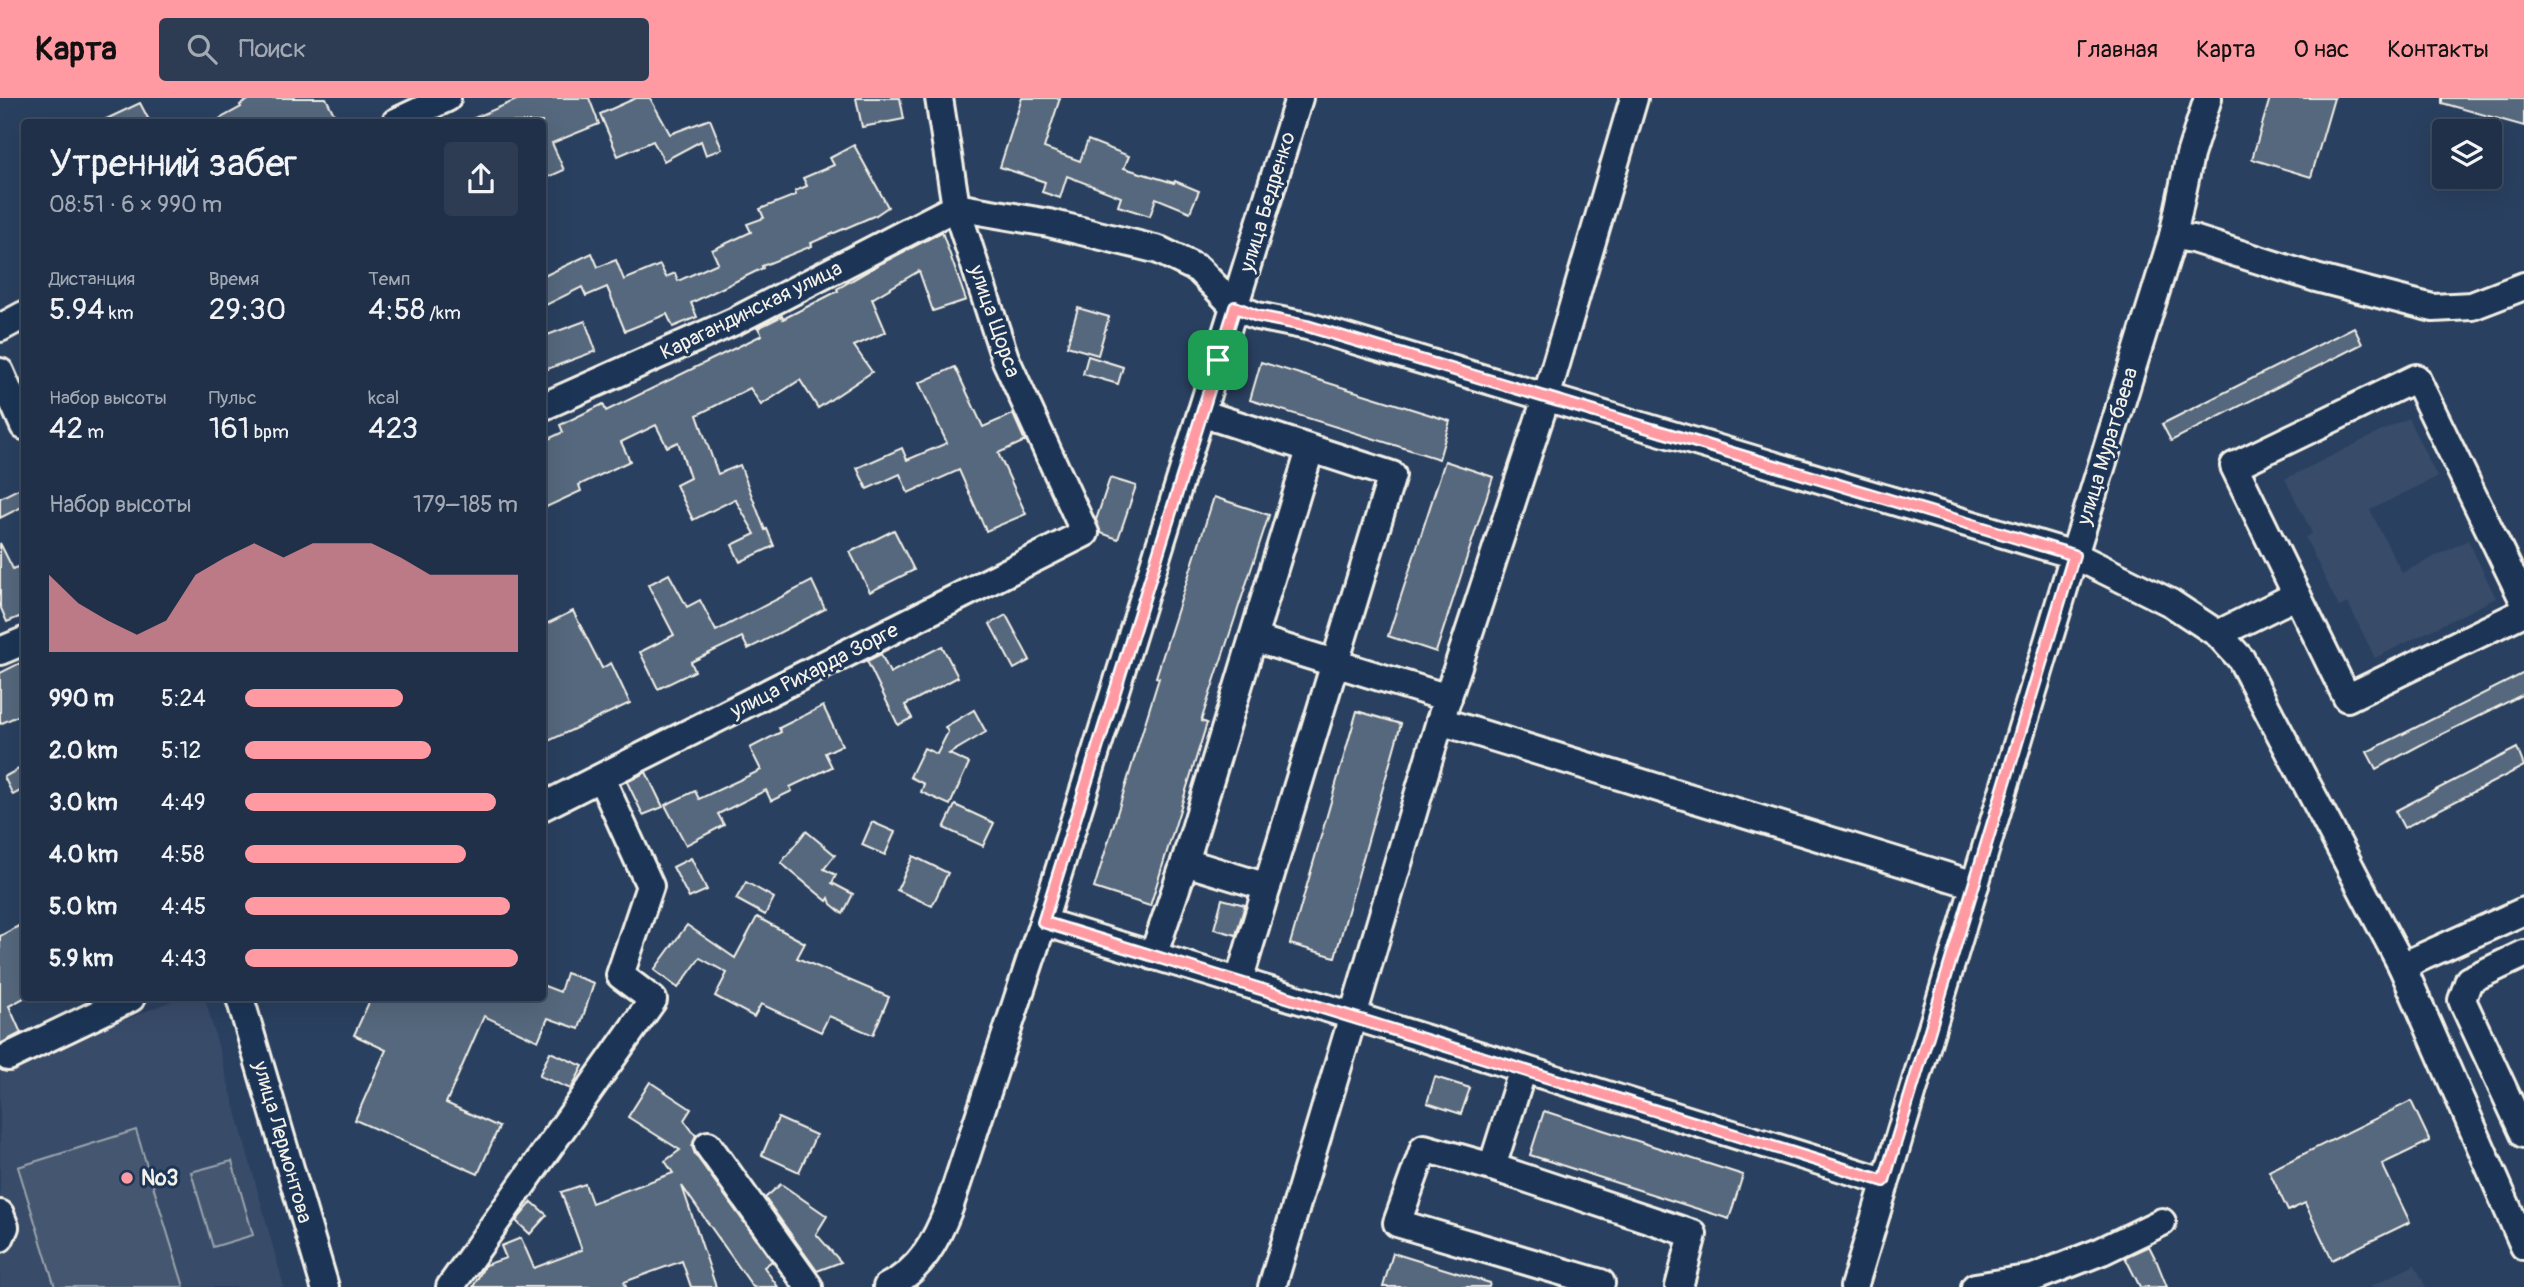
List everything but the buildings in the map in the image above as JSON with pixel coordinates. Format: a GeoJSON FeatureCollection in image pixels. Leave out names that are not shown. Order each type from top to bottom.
{"type":"FeatureCollection","features":[{"type":"Feature","properties":{"kind":"street"},"geometry":{"type":"LineString","coordinates":[[402,119],[447,98]]}},
{"type":"Feature","properties":{"kind":"street","name":"улица Щорса"},"geometry":{"type":"LineString","coordinates":[[939,98],[957,207],[1005,358],[1085,533]]}},
{"type":"Feature","properties":{"kind":"street","name":"улица Бедренко"},"geometry":{"type":"LineString","coordinates":[[887,1287],[917,1266],[935,1242],[949,1208],[1043,922],[1299,98]]}},
{"type":"Feature","properties":{"kind":"street"},"geometry":{"type":"LineString","coordinates":[[1272,1287],[1444,710],[1546,398],[1634,98]]}},
{"type":"Feature","properties":{"kind":"street","name":"улица Муратбаева"},"geometry":{"type":"LineString","coordinates":[[1854,1287],[2173,236],[2190,155],[2208,98]]}},
{"type":"Feature","properties":{"kind":"street"},"geometry":{"type":"LineString","coordinates":[[957,207],[1049,223],[1159,250],[1199,268],[1235,307],[1257,316],[1307,326],[2074,555],[2171,603],[2218,634],[2241,659],[2259,690],[2402,966],[2524,1246]]}},
{"type":"Feature","properties":{"kind":"street","name":"Карагандинская улица"},"geometry":{"type":"LineString","coordinates":[[546,405],[735,321],[957,207]]}},
{"type":"Feature","properties":{"kind":"street"},"geometry":{"type":"LineString","coordinates":[[2173,236],[2193,239],[2316,278],[2433,308],[2472,306],[2524,286]]}},
{"type":"Feature","properties":{"kind":"street"},"geometry":{"type":"LineString","coordinates":[[0,328],[21,316]]}},
{"type":"Feature","properties":{"kind":"street"},"geometry":{"type":"LineString","coordinates":[[0,372],[21,419]]}},
{"type":"Feature","properties":{"kind":"street"},"geometry":{"type":"LineString","coordinates":[[2524,601],[2416,378],[2234,466],[2347,698],[2524,612]]}},
{"type":"Feature","properties":{"kind":"street"},"geometry":{"type":"LineString","coordinates":[[1201,413],[1392,475],[1239,981]]}},
{"type":"Feature","properties":{"kind":"street"},"geometry":{"type":"LineString","coordinates":[[1153,956],[1185,862],[1310,450]]}},
{"type":"Feature","properties":{"kind":"street","name":"улица Рихарда Зорге"},"geometry":{"type":"LineString","coordinates":[[546,805],[1085,533]]}},
{"type":"Feature","properties":{"kind":"street"},"geometry":{"type":"LineString","coordinates":[[2218,634],[2297,595]]}},
{"type":"Feature","properties":{"kind":"street"},"geometry":{"type":"LineString","coordinates":[[1253,638],[1335,663],[1444,710],[1975,885]]}},
{"type":"Feature","properties":{"kind":"street"},"geometry":{"type":"LineString","coordinates":[[0,651],[21,642]]}},
{"type":"Feature","properties":{"kind":"street"},"geometry":{"type":"LineString","coordinates":[[450,1287],[653,1000],[621,975],[650,886],[600,778]]}},
{"type":"Feature","properties":{"kind":"street"},"geometry":{"type":"LineString","coordinates":[[1185,862],[1267,887]]}},
{"type":"Feature","properties":{"kind":"street"},"geometry":{"type":"LineString","coordinates":[[2402,966],[2524,911]]}},
{"type":"Feature","properties":{"kind":"street"},"geometry":{"type":"LineString","coordinates":[[1043,922],[1884,1181]]}},
{"type":"Feature","properties":{"kind":"street"},"geometry":{"type":"LineString","coordinates":[[2524,954],[2469,980],[2462,1000],[2524,1134]]}},
{"type":"Feature","properties":{"kind":"street"},"geometry":{"type":"LineString","coordinates":[[8,1057],[125,1001]]}},
{"type":"Feature","properties":{"kind":"street","name":"улица Лермонтова"},"geometry":{"type":"LineString","coordinates":[[241,1001],[325,1287]]}},
{"type":"Feature","properties":{"kind":"street"},"geometry":{"type":"LineString","coordinates":[[1492,1167],[1524,1069]]}},
{"type":"Feature","properties":{"kind":"street"},"geometry":{"type":"LineString","coordinates":[[708,1145],[809,1287]]}},
{"type":"Feature","properties":{"kind":"street"},"geometry":{"type":"LineString","coordinates":[[1604,1286],[1397,1223],[1424,1148],[1492,1167],[1693,1234],[1679,1287]]}},
{"type":"Feature","properties":{"kind":"street"},"geometry":{"type":"LineString","coordinates":[[0,1214],[5,1227],[0,1238]]}},
{"type":"Feature","properties":{"kind":"street"},"geometry":{"type":"LineString","coordinates":[[1975,1287],[2033,1278],[2102,1251],[2162,1222]]}},
{"type":"Feature","properties":{"kind":"shaded area"},"geometry":{"type":"Polygon","coordinates":[[[2408,418],[2437,477],[2370,510],[2402,573],[2468,540],[2496,598],[2375,658],[2348,603],[2339,607],[2305,537],[2312,533],[2285,479],[2408,418]]]}},
{"type":"Feature","properties":{"kind":"shaded area","name":"№3"},"geometry":{"type":"Polygon","coordinates":[[[172,1001],[206,1001],[284,1287],[0,1287],[0,1059],[5,1068],[172,1001]]]}},
{"type":"Feature","properties":{"kind":"shaded area"},"geometry":{"type":"Polygon","coordinates":[[[136,1130],[184,1287],[55,1287],[18,1167],[136,1130]]]}},
{"type":"Feature","properties":{"kind":"shaded area"},"geometry":{"type":"Polygon","coordinates":[[[232,1161],[253,1235],[213,1247],[191,1172],[232,1161]]]}},
{"type":"Feature","properties":{"kind":"shaded area"},"geometry":{"type":"Polygon","coordinates":[[[2415,1265],[2426,1287],[2369,1287],[2415,1265]]]}},
{"type":"Feature","properties":{"kind":"place","name":"№3"},"geometry":{"type":"Point","coordinates":[127,1178]}},
{"type":"Feature","properties":{"kind":"route"},"geometry":{"type":"LineString","coordinates":[[1235,307],[1257,316],[1307,326],[2074,555],[1884,1181],[1043,922],[1218,360],[1235,307]]}}]}
